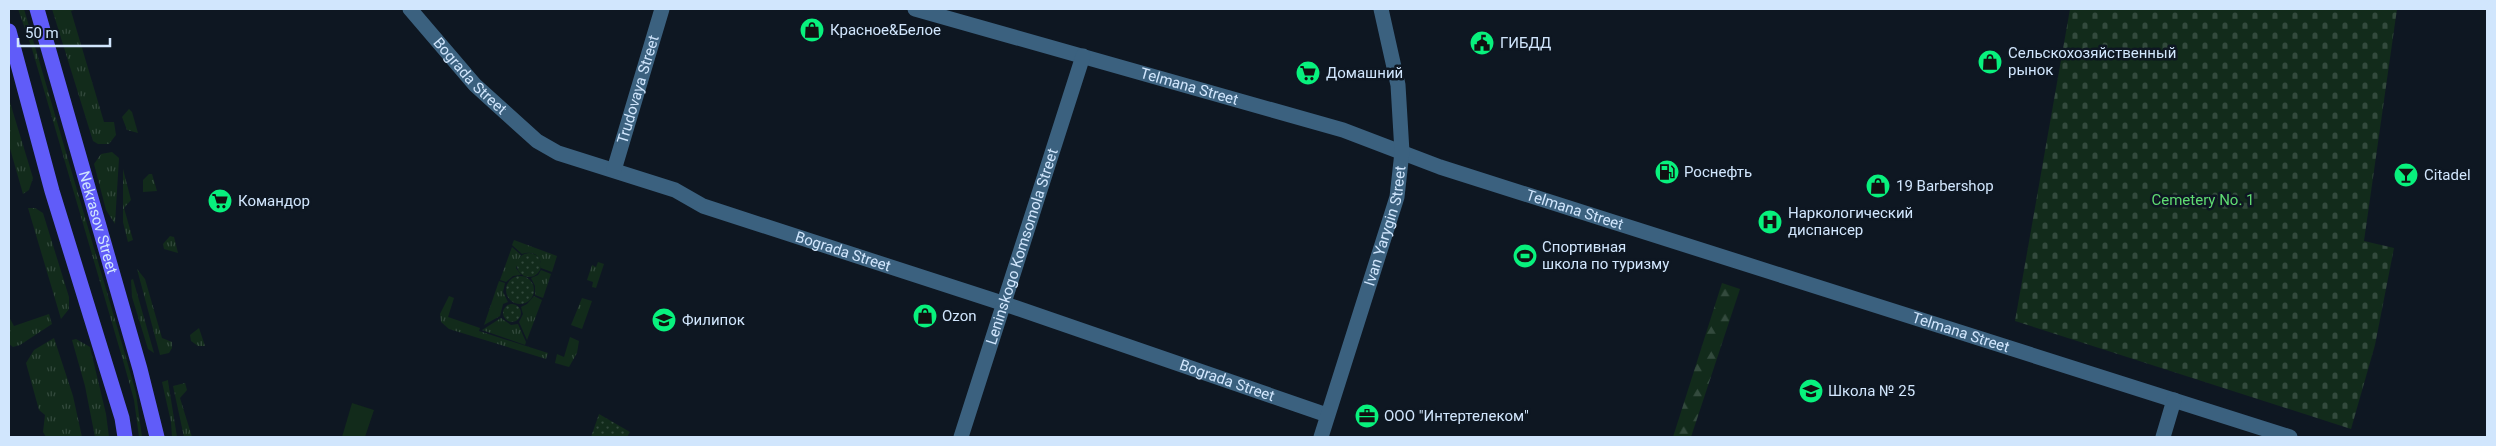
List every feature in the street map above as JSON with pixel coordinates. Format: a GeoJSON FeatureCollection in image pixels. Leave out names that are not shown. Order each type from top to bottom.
{"type":"FeatureCollection","features":[{"type":"Feature","properties":{"kind":"main road","name":"Nekrasov Street"},"geometry":{"type":"LineString","coordinates":[[37,9],[140,369],[157,437]]}},
{"type":"Feature","properties":{"kind":"main road"},"geometry":{"type":"LineString","coordinates":[[9,32],[52,191],[122,418],[125,437]]}},
{"type":"Feature","properties":{"kind":"street","name":"Bograda Street"},"geometry":{"type":"LineString","coordinates":[[410,9],[475,85],[526,133],[546,148],[675,190],[703,206],[1005,304],[1327,415]]}},
{"type":"Feature","properties":{"kind":"street","name":"Trudovaya Street"},"geometry":{"type":"LineString","coordinates":[[614,170],[662,9]]}},
{"type":"Feature","properties":{"kind":"street","name":"Telmana Street"},"geometry":{"type":"LineString","coordinates":[[915,9],[1343,130],[1440,167],[2290,437]]}},
{"type":"Feature","properties":{"kind":"street","name":"Ivan Yarygin Street"},"geometry":{"type":"LineString","coordinates":[[1321,437],[1397,197],[1402,152],[1398,85],[1381,9]]}},
{"type":"Feature","properties":{"kind":"street","name":"Leninskogo Komsomola Street"},"geometry":{"type":"LineString","coordinates":[[962,437],[1083,56]]}},
{"type":"Feature","properties":{"kind":"street"},"geometry":{"type":"LineString","coordinates":[[2163,437],[2174,400]]}},
{"type":"Feature","properties":{"kind":"green space"},"geometry":{"type":"Polygon","coordinates":[[[18,9],[24,9],[123,347],[136,393],[142,437],[139,437],[134,400],[124,364],[32,49],[18,9]]]}},
{"type":"Feature","properties":{"kind":"green space"},"geometry":{"type":"Polygon","coordinates":[[[52,9],[77,9],[71,11],[104,122],[114,122],[116,135],[109,144],[98,144],[93,141],[52,9]]]}},
{"type":"Feature","properties":{"kind":"green space","name":"Cemetery No. 1"},"geometry":{"type":"Polygon","coordinates":[[[2070,9],[2397,9],[2364,241],[2394,248],[2375,345],[2351,429],[2015,321],[2070,9]]]}},
{"type":"Feature","properties":{"kind":"green space"},"geometry":{"type":"Polygon","coordinates":[[[9,99],[33,178],[29,190],[23,194],[9,145],[9,99]]]}},
{"type":"Feature","properties":{"kind":"green space"},"geometry":{"type":"Polygon","coordinates":[[[129,109],[132,112],[138,133],[127,130],[122,117],[129,109]]]}},
{"type":"Feature","properties":{"kind":"green space"},"geometry":{"type":"Polygon","coordinates":[[[112,152],[119,158],[115,224],[106,210],[94,164],[101,154],[112,152]]]}},
{"type":"Feature","properties":{"kind":"green space"},"geometry":{"type":"Polygon","coordinates":[[[123,169],[131,200],[124,208],[133,240],[128,242],[123,222],[123,169]]]}},
{"type":"Feature","properties":{"kind":"green space"},"geometry":{"type":"Polygon","coordinates":[[[149,174],[152,174],[157,191],[143,192],[143,180],[149,174]]]}},
{"type":"Feature","properties":{"kind":"green space"},"geometry":{"type":"Polygon","coordinates":[[[28,208],[35,208],[43,213],[69,297],[69,309],[61,319],[28,208]]]}},
{"type":"Feature","properties":{"kind":"green space"},"geometry":{"type":"Polygon","coordinates":[[[170,236],[174,237],[178,253],[164,249],[163,244],[170,236]]]}},
{"type":"Feature","properties":{"kind":"green space"},"geometry":{"type":"Polygon","coordinates":[[[514,240],[557,256],[552,272],[541,268],[540,260],[536,255],[530,253],[522,254],[512,245],[514,240]]]}},
{"type":"Feature","properties":{"kind":"green space"},"geometry":{"type":"Polygon","coordinates":[[[512,247],[521,255],[516,268],[521,275],[513,276],[506,282],[500,280],[512,247]]]}},
{"type":"Feature","properties":{"kind":"green space"},"geometry":{"type":"Polygon","coordinates":[[[529,253],[534,254],[540,260],[540,270],[534,276],[529,277],[524,276],[518,270],[517,265],[518,260],[524,254],[529,253]]]}},
{"type":"Feature","properties":{"kind":"green space"},"geometry":{"type":"Polygon","coordinates":[[[598,262],[604,264],[596,288],[592,287],[593,282],[587,280],[592,265],[596,267],[598,262]]]}},
{"type":"Feature","properties":{"kind":"green space"},"geometry":{"type":"Polygon","coordinates":[[[137,269],[145,279],[162,338],[172,342],[172,348],[169,353],[160,355],[137,269]]]}},
{"type":"Feature","properties":{"kind":"green space"},"geometry":{"type":"Polygon","coordinates":[[[541,270],[551,274],[543,298],[535,295],[535,286],[531,278],[538,275],[541,270]]]}},
{"type":"Feature","properties":{"kind":"green space"},"geometry":{"type":"Polygon","coordinates":[[[520,276],[530,280],[534,290],[530,300],[520,304],[510,300],[506,290],[510,280],[520,276]]]}},
{"type":"Feature","properties":{"kind":"green space"},"geometry":{"type":"Polygon","coordinates":[[[133,279],[154,353],[148,349],[132,297],[131,280],[133,279]]]}},
{"type":"Feature","properties":{"kind":"green space"},"geometry":{"type":"Polygon","coordinates":[[[499,281],[505,283],[503,292],[508,302],[503,304],[500,316],[484,325],[499,281]]]}},
{"type":"Feature","properties":{"kind":"green space"},"geometry":{"type":"Polygon","coordinates":[[[1722,283],[1740,289],[1691,437],[1673,437],[1722,283]]]}},
{"type":"Feature","properties":{"kind":"green space"},"geometry":{"type":"Polygon","coordinates":[[[449,296],[454,298],[448,317],[480,328],[479,331],[548,353],[546,359],[449,329],[441,322],[440,314],[449,296]]]}},
{"type":"Feature","properties":{"kind":"green space"},"geometry":{"type":"Polygon","coordinates":[[[534,296],[542,300],[527,340],[519,322],[523,314],[521,307],[527,304],[534,296]]]}},
{"type":"Feature","properties":{"kind":"green space"},"geometry":{"type":"Polygon","coordinates":[[[582,298],[592,301],[582,329],[571,325],[582,298]]]}},
{"type":"Feature","properties":{"kind":"green space"},"geometry":{"type":"Polygon","coordinates":[[[512,304],[518,307],[521,313],[518,319],[512,322],[506,319],[503,313],[506,307],[512,304]]]}},
{"type":"Feature","properties":{"kind":"green space"},"geometry":{"type":"Polygon","coordinates":[[[49,314],[52,324],[20,345],[13,347],[9,344],[9,317],[14,326],[49,314]]]}},
{"type":"Feature","properties":{"kind":"green space"},"geometry":{"type":"Polygon","coordinates":[[[501,318],[511,325],[518,324],[526,342],[525,345],[482,330],[501,318]]]}},
{"type":"Feature","properties":{"kind":"green space"},"geometry":{"type":"Polygon","coordinates":[[[199,328],[205,346],[198,346],[191,341],[190,335],[199,328]]]}},
{"type":"Feature","properties":{"kind":"green space"},"geometry":{"type":"Polygon","coordinates":[[[570,337],[579,341],[577,353],[569,367],[555,363],[557,354],[564,357],[570,337]]]}},
{"type":"Feature","properties":{"kind":"green space"},"geometry":{"type":"Polygon","coordinates":[[[54,338],[73,396],[82,437],[46,437],[43,432],[45,415],[39,410],[26,363],[34,350],[54,338]]]}},
{"type":"Feature","properties":{"kind":"green space"},"geometry":{"type":"Polygon","coordinates":[[[76,339],[90,347],[106,414],[109,437],[95,437],[85,386],[72,340],[76,339]]]}},
{"type":"Feature","properties":{"kind":"green space"},"geometry":{"type":"Polygon","coordinates":[[[168,380],[177,437],[172,437],[171,422],[162,382],[168,380]]]}},
{"type":"Feature","properties":{"kind":"green space"},"geometry":{"type":"Polygon","coordinates":[[[185,383],[187,390],[180,398],[192,437],[184,437],[173,386],[185,383]]]}},
{"type":"Feature","properties":{"kind":"green space"},"geometry":{"type":"Polygon","coordinates":[[[352,403],[374,410],[365,437],[342,437],[352,403]]]}},
{"type":"Feature","properties":{"kind":"green space"},"geometry":{"type":"Polygon","coordinates":[[[599,414],[630,432],[627,437],[591,437],[599,414]]]}},
{"type":"Feature","properties":{"kind":"place","name":"Красное&Белое"},"geometry":{"type":"Point","coordinates":[812,30]}},
{"type":"Feature","properties":{"kind":"place","name":"ГИБДД"},"geometry":{"type":"Point","coordinates":[1482,43]}},
{"type":"Feature","properties":{"kind":"place","name":"Сельскохозяйственный рынок"},"geometry":{"type":"Point","coordinates":[1990,62]}},
{"type":"Feature","properties":{"kind":"place","name":"Домашний"},"geometry":{"type":"Point","coordinates":[1308,73]}},
{"type":"Feature","properties":{"kind":"place","name":"Роснефть"},"geometry":{"type":"Point","coordinates":[1667,172]}},
{"type":"Feature","properties":{"kind":"place","name":"Citadel"},"geometry":{"type":"Point","coordinates":[2406,175]}},
{"type":"Feature","properties":{"kind":"place","name":"19 Barbershop"},"geometry":{"type":"Point","coordinates":[1878,186]}},
{"type":"Feature","properties":{"kind":"place","name":"Командор"},"geometry":{"type":"Point","coordinates":[220,201]}},
{"type":"Feature","properties":{"kind":"place","name":"Наркологический диспансер"},"geometry":{"type":"Point","coordinates":[1770,222]}},
{"type":"Feature","properties":{"kind":"place","name":"Спортивная школа по туризму"},"geometry":{"type":"Point","coordinates":[1525,256]}},
{"type":"Feature","properties":{"kind":"place","name":"Ozon"},"geometry":{"type":"Point","coordinates":[925,316]}},
{"type":"Feature","properties":{"kind":"place","name":"Филипок"},"geometry":{"type":"Point","coordinates":[664,320]}},
{"type":"Feature","properties":{"kind":"place","name":"Школа № 25"},"geometry":{"type":"Point","coordinates":[1811,391]}},
{"type":"Feature","properties":{"kind":"place","name":"ООО \"Интертелеком\""},"geometry":{"type":"Point","coordinates":[1367,416]}}]}
